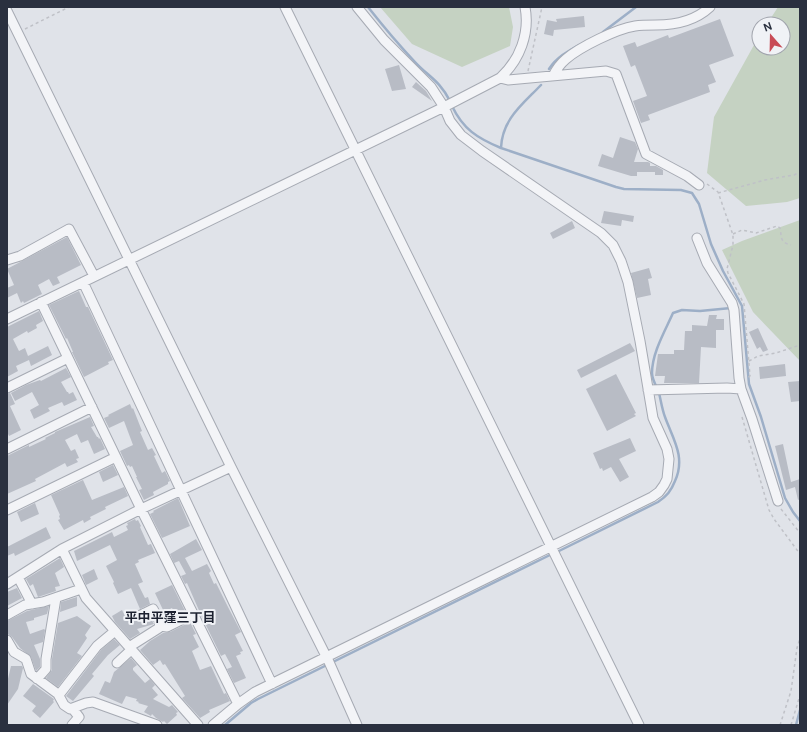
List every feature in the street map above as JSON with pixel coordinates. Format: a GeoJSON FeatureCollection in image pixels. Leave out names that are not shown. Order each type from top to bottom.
{"type":"FeatureCollection","features":[{"type":"Feature","properties":{"kind":"street"},"geometry":{"type":"LineString","coordinates":[[285,7],[639,725]]}},
{"type":"Feature","properties":{"kind":"street"},"geometry":{"type":"LineString","coordinates":[[213,725],[238,704],[272,684],[329,662],[554,551],[652,497],[664,485],[667,479],[669,459],[666,448],[653,418],[628,282],[621,261],[613,245],[601,233],[482,151],[462,135],[450,121],[449,105],[384,40],[357,7]]}},
{"type":"Feature","properties":{"kind":"street"},"geometry":{"type":"LineString","coordinates":[[7,319],[449,105],[500,78],[516,59],[524,40],[527,25],[525,7]]}},
{"type":"Feature","properties":{"kind":"street"},"geometry":{"type":"LineString","coordinates":[[553,76],[559,66],[570,56],[621,30],[636,26],[667,25],[683,22],[693,18],[710,7]]}},
{"type":"Feature","properties":{"kind":"street"},"geometry":{"type":"LineString","coordinates":[[7,11],[231,467],[329,662],[357,725]]}},
{"type":"Feature","properties":{"kind":"street"},"geometry":{"type":"LineString","coordinates":[[500,78],[508,80],[606,71],[614,72],[646,154],[686,176],[699,185]]}},
{"type":"Feature","properties":{"kind":"street"},"geometry":{"type":"LineString","coordinates":[[7,260],[20,256],[69,229],[94,276]]}},
{"type":"Feature","properties":{"kind":"street"},"geometry":{"type":"LineString","coordinates":[[697,238],[707,263],[732,303],[734,310],[741,389],[778,502]]}},
{"type":"Feature","properties":{"kind":"street"},"geometry":{"type":"LineString","coordinates":[[83,282],[272,684]]}},
{"type":"Feature","properties":{"kind":"street"},"geometry":{"type":"LineString","coordinates":[[41,302],[141,509],[238,704]]}},
{"type":"Feature","properties":{"kind":"street"},"geometry":{"type":"LineString","coordinates":[[7,388],[68,358]]}},
{"type":"Feature","properties":{"kind":"street"},"geometry":{"type":"LineString","coordinates":[[648,390],[741,389]]}},
{"type":"Feature","properties":{"kind":"street"},"geometry":{"type":"LineString","coordinates":[[7,449],[92,407]]}},
{"type":"Feature","properties":{"kind":"street"},"geometry":{"type":"LineString","coordinates":[[7,510],[116,457]]}},
{"type":"Feature","properties":{"kind":"street"},"geometry":{"type":"LineString","coordinates":[[7,584],[62,550],[181,489],[231,467]]}},
{"type":"Feature","properties":{"kind":"street"},"geometry":{"type":"LineString","coordinates":[[62,550],[86,598],[198,725]]}},
{"type":"Feature","properties":{"kind":"street"},"geometry":{"type":"LineString","coordinates":[[18,577],[32,604]]}},
{"type":"Feature","properties":{"kind":"street"},"geometry":{"type":"LineString","coordinates":[[7,615],[21,607],[43,602],[81,589]]}},
{"type":"Feature","properties":{"kind":"street"},"geometry":{"type":"LineString","coordinates":[[36,679],[46,669],[46,659],[56,598]]}},
{"type":"Feature","properties":{"kind":"street"},"geometry":{"type":"LineString","coordinates":[[141,615],[153,609],[160,622],[160,626]]}},
{"type":"Feature","properties":{"kind":"street"},"geometry":{"type":"LineString","coordinates":[[160,626],[167,627],[193,614]]}},
{"type":"Feature","properties":{"kind":"street"},"geometry":{"type":"LineString","coordinates":[[117,663],[130,649],[160,626]]}},
{"type":"Feature","properties":{"kind":"street"},"geometry":{"type":"LineString","coordinates":[[59,695],[100,643],[115,631]]}},
{"type":"Feature","properties":{"kind":"street"},"geometry":{"type":"LineString","coordinates":[[7,640],[14,652],[26,659],[30,672],[36,679],[59,695],[60,701],[64,705],[72,708],[79,717],[72,725]]}},
{"type":"Feature","properties":{"kind":"street"},"geometry":{"type":"LineString","coordinates":[[72,708],[89,702],[96,703],[157,725]]}},
{"type":"Feature","properties":{"kind":"path"},"geometry":{"type":"LineString","coordinates":[[18,32],[68,7]]}},
{"type":"Feature","properties":{"kind":"path"},"geometry":{"type":"LineString","coordinates":[[527,78],[542,7]]}},
{"type":"Feature","properties":{"kind":"path"},"geometry":{"type":"LineString","coordinates":[[718,193],[749,184],[794,175],[800,172]]}},
{"type":"Feature","properties":{"kind":"path"},"geometry":{"type":"LineString","coordinates":[[699,185],[708,185],[718,193],[733,234],[733,245],[728,265],[728,273],[744,304],[750,376]]}},
{"type":"Feature","properties":{"kind":"path"},"geometry":{"type":"LineString","coordinates":[[733,234],[742,230],[756,233],[777,226],[780,228],[782,241],[786,244],[791,244]]}},
{"type":"Feature","properties":{"kind":"path"},"geometry":{"type":"LineString","coordinates":[[749,360],[758,356],[776,353],[800,345]]}},
{"type":"Feature","properties":{"kind":"path"},"geometry":{"type":"LineString","coordinates":[[778,502],[785,515],[800,533]]}},
{"type":"Feature","properties":{"kind":"path"},"geometry":{"type":"LineString","coordinates":[[780,725],[792,691],[797,648],[800,638]]}},
{"type":"Feature","properties":{"kind":"path"},"geometry":{"type":"LineString","coordinates":[[791,725],[800,694]]}},
{"type":"Feature","properties":{"kind":"green space"},"geometry":{"type":"Polygon","coordinates":[[[380,7],[509,7],[513,27],[510,46],[462,67],[412,44],[380,7]]]}},
{"type":"Feature","properties":{"kind":"green space"},"geometry":{"type":"Polygon","coordinates":[[[778,7],[800,7],[800,198],[787,202],[746,206],[707,173],[714,117],[751,50],[751,56],[791,56],[791,16],[772,16],[778,7]]]}},
{"type":"Feature","properties":{"kind":"green space"},"geometry":{"type":"Polygon","coordinates":[[[800,220],[800,361],[753,312],[722,250],[742,241],[800,220]]]}},
{"type":"Feature","properties":{"kind":"building"},"geometry":{"type":"Polygon","coordinates":[[[584,16],[585,27],[554,30],[553,36],[544,34],[547,20],[557,22],[556,19],[584,16]]]}},
{"type":"Feature","properties":{"kind":"building"},"geometry":{"type":"Polygon","coordinates":[[[720,19],[734,56],[709,65],[716,82],[708,85],[710,92],[648,115],[650,120],[641,123],[633,101],[647,96],[635,65],[631,67],[623,46],[635,42],[637,47],[668,35],[669,38],[720,19]]]}},
{"type":"Feature","properties":{"kind":"building"},"geometry":{"type":"Polygon","coordinates":[[[399,65],[406,89],[392,91],[385,69],[399,65]]]}},
{"type":"Feature","properties":{"kind":"building"},"geometry":{"type":"Polygon","coordinates":[[[416,82],[426,91],[432,101],[412,87],[416,82]]]}},
{"type":"Feature","properties":{"kind":"building"},"geometry":{"type":"Polygon","coordinates":[[[620,137],[635,142],[638,149],[634,162],[648,162],[650,163],[650,166],[656,166],[663,170],[663,175],[655,175],[655,172],[637,172],[637,176],[631,176],[598,166],[602,154],[613,158],[620,137]]]}},
{"type":"Feature","properties":{"kind":"building"},"geometry":{"type":"Polygon","coordinates":[[[604,211],[634,216],[633,222],[622,220],[621,226],[601,223],[604,211]]]}},
{"type":"Feature","properties":{"kind":"building"},"geometry":{"type":"Polygon","coordinates":[[[572,221],[575,228],[553,239],[550,233],[572,221]]]}},
{"type":"Feature","properties":{"kind":"building"},"geometry":{"type":"Polygon","coordinates":[[[67,237],[81,265],[57,277],[60,283],[53,286],[49,279],[38,285],[42,294],[24,303],[23,301],[21,303],[17,293],[7,298],[7,288],[14,285],[7,269],[67,237]]]}},
{"type":"Feature","properties":{"kind":"building"},"geometry":{"type":"Polygon","coordinates":[[[649,268],[652,278],[648,279],[651,295],[637,298],[631,273],[649,268]]]}},
{"type":"Feature","properties":{"kind":"building"},"geometry":{"type":"Polygon","coordinates":[[[79,291],[113,360],[108,362],[109,364],[84,377],[67,338],[66,339],[49,305],[79,291]]]}},
{"type":"Feature","properties":{"kind":"building"},"geometry":{"type":"Polygon","coordinates":[[[39,311],[43,321],[36,325],[37,328],[28,333],[27,331],[13,339],[19,351],[25,348],[28,356],[48,346],[52,355],[31,366],[29,360],[16,366],[18,371],[7,377],[7,327],[39,311]]]}},
{"type":"Feature","properties":{"kind":"building"},"geometry":{"type":"Polygon","coordinates":[[[709,315],[717,315],[716,319],[724,319],[724,330],[716,330],[716,348],[701,347],[699,383],[664,383],[665,376],[655,376],[658,354],[674,354],[674,350],[684,350],[685,331],[692,331],[692,325],[707,326],[709,315]]]}},
{"type":"Feature","properties":{"kind":"building"},"geometry":{"type":"Polygon","coordinates":[[[758,328],[768,350],[763,352],[760,347],[757,349],[749,332],[758,328]]]}},
{"type":"Feature","properties":{"kind":"building"},"geometry":{"type":"Polygon","coordinates":[[[630,343],[635,351],[581,378],[577,370],[630,343]]]}},
{"type":"Feature","properties":{"kind":"building"},"geometry":{"type":"Polygon","coordinates":[[[785,364],[786,376],[760,379],[759,367],[785,364]]]}},
{"type":"Feature","properties":{"kind":"building"},"geometry":{"type":"Polygon","coordinates":[[[66,368],[71,377],[61,382],[69,394],[73,392],[77,400],[64,406],[62,402],[48,408],[50,411],[34,419],[30,410],[39,405],[32,392],[15,401],[11,393],[26,385],[40,380],[41,381],[66,368]]]}},
{"type":"Feature","properties":{"kind":"building"},"geometry":{"type":"Polygon","coordinates":[[[616,374],[636,413],[634,414],[636,416],[607,431],[586,389],[616,374]]]}},
{"type":"Feature","properties":{"kind":"building"},"geometry":{"type":"Polygon","coordinates":[[[800,381],[800,401],[791,402],[788,382],[800,381]]]}},
{"type":"Feature","properties":{"kind":"building"},"geometry":{"type":"Polygon","coordinates":[[[10,393],[15,404],[10,406],[21,430],[9,436],[7,432],[7,394],[10,393]]]}},
{"type":"Feature","properties":{"kind":"building"},"geometry":{"type":"Polygon","coordinates":[[[130,404],[142,431],[140,432],[148,450],[152,448],[162,473],[165,471],[170,481],[168,484],[153,492],[154,495],[144,500],[139,490],[142,489],[132,466],[127,466],[120,451],[133,445],[124,421],[109,428],[104,418],[130,404]]]}},
{"type":"Feature","properties":{"kind":"building"},"geometry":{"type":"Polygon","coordinates":[[[90,417],[94,426],[91,427],[97,437],[99,439],[100,438],[105,449],[94,454],[88,440],[81,443],[77,434],[65,440],[71,451],[75,449],[79,458],[76,459],[78,462],[67,467],[65,463],[35,479],[36,481],[7,494],[7,456],[29,445],[29,447],[46,439],[45,438],[55,432],[90,417]]]}},
{"type":"Feature","properties":{"kind":"building"},"geometry":{"type":"Polygon","coordinates":[[[630,438],[636,451],[619,459],[629,477],[620,482],[611,467],[603,471],[602,468],[600,469],[593,453],[630,438]]]}},
{"type":"Feature","properties":{"kind":"building"},"geometry":{"type":"Polygon","coordinates":[[[783,444],[791,482],[800,479],[800,499],[798,500],[795,487],[786,490],[775,446],[783,444]]]}},
{"type":"Feature","properties":{"kind":"building"},"geometry":{"type":"Polygon","coordinates":[[[113,465],[118,475],[103,482],[99,472],[113,465]]]}},
{"type":"Feature","properties":{"kind":"building"},"geometry":{"type":"Polygon","coordinates":[[[83,480],[92,500],[124,487],[128,496],[105,507],[106,509],[90,517],[91,519],[84,523],[83,520],[64,530],[58,520],[60,519],[60,515],[51,495],[83,480]]]}},
{"type":"Feature","properties":{"kind":"building"},"geometry":{"type":"Polygon","coordinates":[[[178,498],[190,526],[162,538],[150,514],[178,498]]]}},
{"type":"Feature","properties":{"kind":"building"},"geometry":{"type":"Polygon","coordinates":[[[35,503],[39,514],[21,522],[17,512],[35,503]]]}},
{"type":"Feature","properties":{"kind":"building"},"geometry":{"type":"Polygon","coordinates":[[[135,519],[136,521],[138,520],[148,545],[151,544],[155,553],[138,560],[139,562],[135,564],[143,582],[138,584],[145,598],[148,597],[150,604],[140,609],[131,588],[118,594],[106,566],[117,560],[110,545],[77,561],[74,551],[112,532],[114,537],[128,530],[126,526],[128,525],[127,523],[135,519]]]}},
{"type":"Feature","properties":{"kind":"building"},"geometry":{"type":"Polygon","coordinates":[[[46,527],[51,538],[15,556],[14,553],[7,556],[7,547],[46,527]]]}},
{"type":"Feature","properties":{"kind":"building"},"geometry":{"type":"Polygon","coordinates":[[[196,539],[202,550],[185,558],[192,571],[207,564],[211,571],[209,573],[214,584],[216,583],[241,632],[235,635],[243,651],[240,652],[241,654],[236,656],[246,678],[234,683],[227,669],[232,667],[225,654],[221,656],[187,583],[185,584],[181,576],[186,574],[179,561],[174,563],[170,554],[196,539]]]}},
{"type":"Feature","properties":{"kind":"building"},"geometry":{"type":"Polygon","coordinates":[[[60,558],[64,567],[55,573],[60,586],[55,587],[56,591],[38,597],[33,584],[30,586],[26,579],[60,558]]]}},
{"type":"Feature","properties":{"kind":"building"},"geometry":{"type":"Polygon","coordinates":[[[94,569],[98,579],[86,585],[82,575],[94,569]]]}},
{"type":"Feature","properties":{"kind":"building"},"geometry":{"type":"Polygon","coordinates":[[[172,585],[185,611],[176,616],[172,608],[164,612],[155,593],[172,585]]]}},
{"type":"Feature","properties":{"kind":"building"},"geometry":{"type":"Polygon","coordinates":[[[17,588],[22,598],[7,606],[7,592],[17,588]]]}},
{"type":"Feature","properties":{"kind":"building"},"geometry":{"type":"Polygon","coordinates":[[[77,597],[77,606],[60,612],[61,602],[77,597]]]}},
{"type":"Feature","properties":{"kind":"building"},"geometry":{"type":"Polygon","coordinates":[[[49,606],[47,614],[26,622],[30,634],[44,629],[45,630],[43,642],[34,645],[40,659],[40,667],[36,671],[31,657],[20,648],[8,634],[7,621],[27,611],[49,606]]]}},
{"type":"Feature","properties":{"kind":"building"},"geometry":{"type":"Polygon","coordinates":[[[122,610],[127,620],[135,616],[137,620],[140,621],[150,617],[154,624],[137,629],[140,633],[130,639],[115,622],[112,616],[122,610]]]}},
{"type":"Feature","properties":{"kind":"building"},"geometry":{"type":"Polygon","coordinates":[[[77,616],[91,626],[85,635],[87,638],[77,653],[82,656],[58,687],[46,678],[52,670],[52,659],[58,623],[77,616]]]}},
{"type":"Feature","properties":{"kind":"building"},"geometry":{"type":"Polygon","coordinates":[[[190,622],[196,634],[193,635],[199,647],[192,651],[200,670],[211,666],[224,694],[226,693],[230,701],[209,710],[210,712],[200,718],[182,698],[185,696],[165,664],[163,665],[160,660],[153,665],[140,650],[150,641],[163,633],[170,632],[190,622]]]}},
{"type":"Feature","properties":{"kind":"building"},"geometry":{"type":"Polygon","coordinates":[[[114,639],[120,645],[108,655],[92,674],[94,676],[73,701],[66,696],[101,650],[114,639]]]}},
{"type":"Feature","properties":{"kind":"building"},"geometry":{"type":"Polygon","coordinates":[[[131,658],[137,665],[133,668],[133,670],[145,683],[150,679],[155,685],[152,688],[158,695],[153,699],[169,707],[172,705],[178,712],[176,713],[177,715],[167,724],[152,714],[151,716],[144,712],[148,706],[138,703],[139,702],[136,701],[137,699],[126,696],[122,704],[99,694],[105,681],[110,683],[114,672],[131,658]]]}},
{"type":"Feature","properties":{"kind":"building"},"geometry":{"type":"Polygon","coordinates":[[[11,666],[22,666],[23,668],[18,689],[7,705],[7,683],[11,666]]]}},
{"type":"Feature","properties":{"kind":"building"},"geometry":{"type":"Polygon","coordinates":[[[33,684],[54,699],[54,702],[40,718],[32,711],[36,706],[23,696],[33,684]]]}},
{"type":"Feature","properties":{"kind":"waterway"},"geometry":{"type":"LineString","coordinates":[[368,7],[409,55],[438,84],[450,101]]}},
{"type":"Feature","properties":{"kind":"waterway"},"geometry":{"type":"LineString","coordinates":[[603,32],[636,7]]}},
{"type":"Feature","properties":{"kind":"waterway"},"geometry":{"type":"LineString","coordinates":[[549,69],[559,58],[579,45]]}},
{"type":"Feature","properties":{"kind":"waterway"},"geometry":{"type":"LineString","coordinates":[[541,85],[509,120],[502,138],[501,148],[624,189],[681,190],[692,193],[699,204],[711,244],[723,271],[742,306],[749,384],[761,417],[785,498],[800,521]]}},
{"type":"Feature","properties":{"kind":"waterway"},"geometry":{"type":"LineString","coordinates":[[452,106],[466,127],[478,136],[501,148]]}},
{"type":"Feature","properties":{"kind":"waterway"},"geometry":{"type":"LineString","coordinates":[[657,388],[652,375],[654,358],[673,313],[682,310],[700,311],[731,308]]}},
{"type":"Feature","properties":{"kind":"waterway"},"geometry":{"type":"LineString","coordinates":[[557,552],[658,502],[670,490],[678,472],[679,456],[675,441],[664,414],[659,393]]}},
{"type":"Feature","properties":{"kind":"waterway"},"geometry":{"type":"LineString","coordinates":[[225,725],[258,699],[552,554]]}},
{"type":"Feature","properties":{"kind":"waterway"},"geometry":{"type":"LineString","coordinates":[[796,725],[800,710]]}},
{"type":"Feature","properties":{"kind":"district","name":"平中平窪三丁目"},"geometry":{"type":"Point","coordinates":[170,617]}}]}
